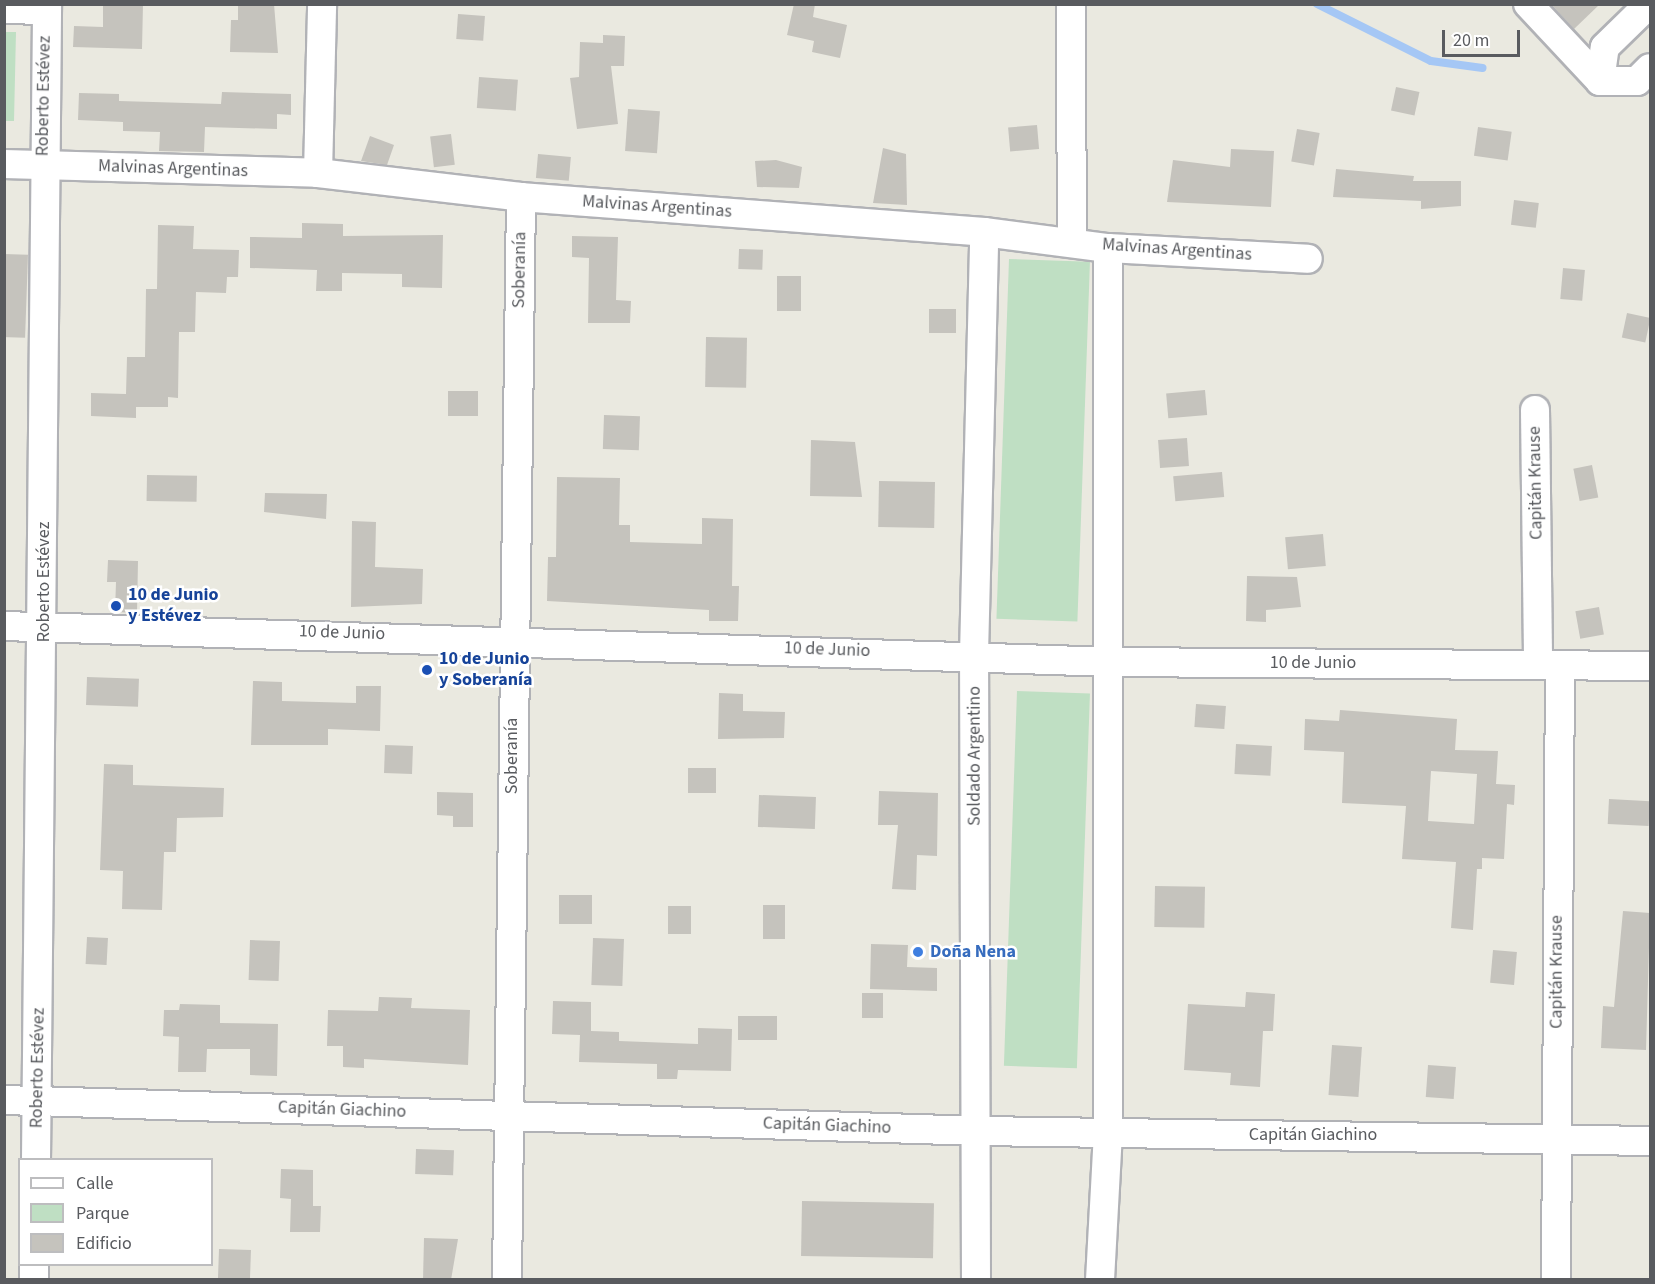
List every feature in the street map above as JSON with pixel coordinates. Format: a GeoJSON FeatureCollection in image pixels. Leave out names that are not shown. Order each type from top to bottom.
{"type":"FeatureCollection","features":[{"type":"Feature","properties":{"kind":"street"},"geometry":{"type":"LineString","coordinates":[[318,173],[322,4]]}},
{"type":"Feature","properties":{"kind":"street"},"geometry":{"type":"LineString","coordinates":[[1071,4],[1072,240]]}},
{"type":"Feature","properties":{"kind":"street"},"geometry":{"type":"LineString","coordinates":[[1528,4],[1600,81],[1637,81],[1650,68]]}},
{"type":"Feature","properties":{"kind":"street"},"geometry":{"type":"LineString","coordinates":[[1600,81],[1605,47],[1649,4]]}},
{"type":"Feature","properties":{"kind":"street"},"geometry":{"type":"LineString","coordinates":[[4,9],[46,7]]}},
{"type":"Feature","properties":{"kind":"street","name":"Roberto Estévez"},"geometry":{"type":"LineString","coordinates":[[36,1158],[44,625],[43,165],[46,7]]}},
{"type":"Feature","properties":{"kind":"street","name":"Malvinas Argentinas"},"geometry":{"type":"LineString","coordinates":[[4,164],[318,173],[521,197],[984,232],[1072,240],[1108,248],[1308,259]]}},
{"type":"Feature","properties":{"kind":"street","name":"Soberanía"},"geometry":{"type":"LineString","coordinates":[[507,1280],[513,640],[521,197]]}},
{"type":"Feature","properties":{"kind":"street","name":"Soldado Argentino"},"geometry":{"type":"LineString","coordinates":[[976,1280],[978,1131],[974,655],[984,232]]}},
{"type":"Feature","properties":{"kind":"street"},"geometry":{"type":"LineString","coordinates":[[1100,1280],[1108,1134],[1110,662],[1108,248]]}},
{"type":"Feature","properties":{"kind":"street","name":"Capitán Krause"},"geometry":{"type":"LineString","coordinates":[[1535,410],[1549,664],[1556,1280]]}},
{"type":"Feature","properties":{"kind":"street","name":"10 de Junio"},"geometry":{"type":"LineString","coordinates":[[4,626],[44,625],[974,655],[1110,662],[1650,666]]}},
{"type":"Feature","properties":{"kind":"street","name":"Capitán Giachino"},"geometry":{"type":"LineString","coordinates":[[4,1100],[978,1131],[1556,1137],[1650,1141]]}},
{"type":"Feature","properties":{"kind":"green space"},"geometry":{"type":"Polygon","coordinates":[[[5,32],[16,32],[14,121],[5,121],[5,32]]]}},
{"type":"Feature","properties":{"kind":"green space"},"geometry":{"type":"Polygon","coordinates":[[[1009,259],[1090,262],[1077,622],[996,619],[1009,259]]]}},
{"type":"Feature","properties":{"kind":"green space"},"geometry":{"type":"Polygon","coordinates":[[[1017,691],[1090,694],[1077,1068],[1004,1066],[1017,691]]]}},
{"type":"Feature","properties":{"kind":"building"},"geometry":{"type":"Polygon","coordinates":[[[103,4],[143,4],[142,49],[73,47],[74,26],[103,27],[103,4]]]}},
{"type":"Feature","properties":{"kind":"building"},"geometry":{"type":"Polygon","coordinates":[[[238,4],[274,4],[278,53],[230,52],[231,20],[238,20],[238,4]]]}},
{"type":"Feature","properties":{"kind":"building"},"geometry":{"type":"Polygon","coordinates":[[[794,4],[815,4],[813,17],[847,25],[840,58],[812,52],[814,41],[787,35],[794,4]]]}},
{"type":"Feature","properties":{"kind":"building"},"geometry":{"type":"Polygon","coordinates":[[[1551,4],[1600,4],[1574,29],[1551,4]]]}},
{"type":"Feature","properties":{"kind":"building"},"geometry":{"type":"Polygon","coordinates":[[[458,14],[485,16],[483,41],[456,39],[458,14]]]}},
{"type":"Feature","properties":{"kind":"building"},"geometry":{"type":"Polygon","coordinates":[[[603,35],[625,36],[624,66],[611,66],[618,124],[577,129],[570,78],[579,77],[580,42],[603,43],[603,35]]]}},
{"type":"Feature","properties":{"kind":"building"},"geometry":{"type":"Polygon","coordinates":[[[479,77],[518,80],[516,111],[477,108],[479,77]]]}},
{"type":"Feature","properties":{"kind":"building"},"geometry":{"type":"Polygon","coordinates":[[[1396,87],[1419,92],[1414,115],[1391,110],[1396,87]]]}},
{"type":"Feature","properties":{"kind":"building"},"geometry":{"type":"Polygon","coordinates":[[[222,92],[291,94],[291,115],[277,114],[277,129],[205,127],[204,152],[159,151],[160,132],[123,131],[123,122],[78,120],[79,93],[119,94],[119,101],[221,104],[222,92]]]}},
{"type":"Feature","properties":{"kind":"building"},"geometry":{"type":"Polygon","coordinates":[[[628,109],[660,111],[657,153],[625,151],[628,109]]]}},
{"type":"Feature","properties":{"kind":"building"},"geometry":{"type":"Polygon","coordinates":[[[1037,125],[1039,149],[1010,151],[1008,128],[1037,125]]]}},
{"type":"Feature","properties":{"kind":"building"},"geometry":{"type":"Polygon","coordinates":[[[1478,127],[1512,132],[1508,160],[1474,156],[1478,127]]]}},
{"type":"Feature","properties":{"kind":"building"},"geometry":{"type":"Polygon","coordinates":[[[1297,129],[1320,133],[1314,165],[1291,161],[1297,129]]]}},
{"type":"Feature","properties":{"kind":"building"},"geometry":{"type":"Polygon","coordinates":[[[451,134],[455,165],[434,167],[430,137],[451,134]]]}},
{"type":"Feature","properties":{"kind":"building"},"geometry":{"type":"Polygon","coordinates":[[[370,136],[394,145],[387,165],[361,161],[370,136]]]}},
{"type":"Feature","properties":{"kind":"building"},"geometry":{"type":"Polygon","coordinates":[[[883,148],[906,154],[907,205],[873,203],[883,148]]]}},
{"type":"Feature","properties":{"kind":"building"},"geometry":{"type":"Polygon","coordinates":[[[1231,149],[1274,151],[1271,207],[1167,202],[1173,160],[1230,167],[1231,149]]]}},
{"type":"Feature","properties":{"kind":"building"},"geometry":{"type":"Polygon","coordinates":[[[538,154],[571,157],[569,181],[536,178],[538,154]]]}},
{"type":"Feature","properties":{"kind":"building"},"geometry":{"type":"Polygon","coordinates":[[[776,160],[802,167],[799,188],[757,187],[755,161],[776,160]]]}},
{"type":"Feature","properties":{"kind":"building"},"geometry":{"type":"Polygon","coordinates":[[[1336,169],[1414,176],[1413,181],[1461,181],[1461,206],[1421,209],[1421,201],[1333,197],[1336,169]]]}},
{"type":"Feature","properties":{"kind":"building"},"geometry":{"type":"Polygon","coordinates":[[[1514,200],[1539,203],[1536,228],[1511,225],[1514,200]]]}},
{"type":"Feature","properties":{"kind":"building"},"geometry":{"type":"Polygon","coordinates":[[[302,223],[343,224],[343,236],[443,235],[442,288],[402,287],[402,274],[342,273],[342,291],[316,291],[317,270],[250,268],[250,237],[302,238],[302,223]]]}},
{"type":"Feature","properties":{"kind":"building"},"geometry":{"type":"Polygon","coordinates":[[[158,225],[194,226],[193,249],[239,250],[238,277],[227,277],[226,293],[196,292],[195,332],[179,332],[178,398],[168,397],[168,407],[136,407],[136,418],[91,416],[91,393],[126,394],[127,357],[145,357],[146,289],[157,289],[158,225]]]}},
{"type":"Feature","properties":{"kind":"building"},"geometry":{"type":"Polygon","coordinates":[[[572,236],[618,237],[616,300],[631,301],[630,323],[588,323],[589,258],[572,257],[572,236]]]}},
{"type":"Feature","properties":{"kind":"building"},"geometry":{"type":"Polygon","coordinates":[[[739,249],[763,250],[762,270],[738,269],[739,249]]]}},
{"type":"Feature","properties":{"kind":"building"},"geometry":{"type":"Polygon","coordinates":[[[4,254],[28,255],[25,338],[4,337],[4,254]]]}},
{"type":"Feature","properties":{"kind":"building"},"geometry":{"type":"Polygon","coordinates":[[[1563,268],[1585,270],[1582,301],[1560,299],[1563,268]]]}},
{"type":"Feature","properties":{"kind":"building"},"geometry":{"type":"Polygon","coordinates":[[[777,276],[801,276],[801,311],[777,311],[777,276]]]}},
{"type":"Feature","properties":{"kind":"building"},"geometry":{"type":"Polygon","coordinates":[[[929,309],[956,309],[956,333],[929,333],[929,309]]]}},
{"type":"Feature","properties":{"kind":"building"},"geometry":{"type":"Polygon","coordinates":[[[1627,313],[1650,318],[1645,342],[1622,337],[1627,313]]]}},
{"type":"Feature","properties":{"kind":"building"},"geometry":{"type":"Polygon","coordinates":[[[706,337],[747,338],[746,388],[705,387],[706,337]]]}},
{"type":"Feature","properties":{"kind":"building"},"geometry":{"type":"Polygon","coordinates":[[[1205,390],[1207,415],[1168,418],[1166,393],[1205,390]]]}},
{"type":"Feature","properties":{"kind":"building"},"geometry":{"type":"Polygon","coordinates":[[[448,391],[478,391],[478,416],[448,416],[448,391]]]}},
{"type":"Feature","properties":{"kind":"building"},"geometry":{"type":"Polygon","coordinates":[[[604,415],[640,416],[639,450],[603,449],[604,415]]]}},
{"type":"Feature","properties":{"kind":"building"},"geometry":{"type":"Polygon","coordinates":[[[1187,438],[1189,466],[1160,468],[1158,440],[1187,438]]]}},
{"type":"Feature","properties":{"kind":"building"},"geometry":{"type":"Polygon","coordinates":[[[811,440],[855,442],[862,497],[810,496],[811,440]]]}},
{"type":"Feature","properties":{"kind":"building"},"geometry":{"type":"Polygon","coordinates":[[[1592,465],[1598,497],[1580,501],[1573,469],[1592,465]]]}},
{"type":"Feature","properties":{"kind":"building"},"geometry":{"type":"Polygon","coordinates":[[[1222,472],[1224,497],[1175,501],[1173,476],[1222,472]]]}},
{"type":"Feature","properties":{"kind":"building"},"geometry":{"type":"Polygon","coordinates":[[[147,475],[197,476],[197,502],[147,501],[147,475]]]}},
{"type":"Feature","properties":{"kind":"building"},"geometry":{"type":"Polygon","coordinates":[[[557,477],[620,478],[619,525],[630,525],[630,542],[702,544],[702,518],[733,519],[732,586],[739,586],[738,621],[709,621],[709,610],[547,601],[548,557],[556,557],[557,477]]]}},
{"type":"Feature","properties":{"kind":"building"},"geometry":{"type":"Polygon","coordinates":[[[879,481],[935,482],[934,528],[878,527],[879,481]]]}},
{"type":"Feature","properties":{"kind":"building"},"geometry":{"type":"Polygon","coordinates":[[[265,493],[327,494],[326,519],[264,512],[265,493]]]}},
{"type":"Feature","properties":{"kind":"building"},"geometry":{"type":"Polygon","coordinates":[[[352,521],[376,522],[375,567],[423,569],[422,604],[351,607],[352,521]]]}},
{"type":"Feature","properties":{"kind":"building"},"geometry":{"type":"Polygon","coordinates":[[[1323,534],[1326,566],[1288,569],[1285,537],[1323,534]]]}},
{"type":"Feature","properties":{"kind":"building"},"geometry":{"type":"Polygon","coordinates":[[[108,560],[138,561],[137,613],[115,612],[116,582],[107,582],[108,560]]]}},
{"type":"Feature","properties":{"kind":"building"},"geometry":{"type":"Polygon","coordinates":[[[1247,576],[1297,577],[1301,607],[1266,610],[1266,622],[1246,621],[1247,576]]]}},
{"type":"Feature","properties":{"kind":"building"},"geometry":{"type":"Polygon","coordinates":[[[1599,607],[1604,635],[1580,639],[1575,611],[1599,607]]]}},
{"type":"Feature","properties":{"kind":"building"},"geometry":{"type":"Polygon","coordinates":[[[87,677],[139,679],[138,707],[86,705],[87,677]]]}},
{"type":"Feature","properties":{"kind":"building"},"geometry":{"type":"Polygon","coordinates":[[[253,681],[282,682],[282,701],[356,703],[356,686],[381,686],[380,731],[328,729],[328,745],[251,745],[253,681]]]}},
{"type":"Feature","properties":{"kind":"building"},"geometry":{"type":"Polygon","coordinates":[[[719,693],[743,694],[743,711],[785,712],[784,738],[718,739],[719,693]]]}},
{"type":"Feature","properties":{"kind":"building"},"geometry":{"type":"Polygon","coordinates":[[[1196,704],[1226,706],[1224,729],[1194,727],[1196,704]]]}},
{"type":"Feature","properties":{"kind":"building"},"geometry":{"type":"Polygon","coordinates":[[[1340,710],[1457,719],[1455,750],[1498,751],[1496,784],[1515,785],[1514,805],[1507,804],[1504,859],[1482,858],[1482,869],[1477,869],[1473,930],[1451,928],[1456,862],[1402,859],[1406,806],[1342,803],[1344,752],[1304,750],[1305,719],[1339,721],[1340,710]],[[1431,771],[1428,821],[1474,824],[1477,774],[1431,771]]]}},
{"type":"Feature","properties":{"kind":"building"},"geometry":{"type":"Polygon","coordinates":[[[1236,744],[1272,746],[1270,776],[1234,774],[1236,744]]]}},
{"type":"Feature","properties":{"kind":"building"},"geometry":{"type":"Polygon","coordinates":[[[385,745],[413,746],[412,774],[384,773],[385,745]]]}},
{"type":"Feature","properties":{"kind":"building"},"geometry":{"type":"Polygon","coordinates":[[[104,764],[133,765],[133,785],[224,788],[223,817],[177,818],[176,852],[164,852],[162,910],[122,909],[123,871],[100,870],[104,764]]]}},
{"type":"Feature","properties":{"kind":"building"},"geometry":{"type":"Polygon","coordinates":[[[688,768],[716,768],[716,793],[688,793],[688,768]]]}},
{"type":"Feature","properties":{"kind":"building"},"geometry":{"type":"Polygon","coordinates":[[[879,791],[938,793],[937,856],[917,855],[916,890],[892,889],[898,825],[878,825],[879,791]]]}},
{"type":"Feature","properties":{"kind":"building"},"geometry":{"type":"Polygon","coordinates":[[[437,792],[473,793],[473,827],[453,827],[453,816],[437,815],[437,792]]]}},
{"type":"Feature","properties":{"kind":"building"},"geometry":{"type":"Polygon","coordinates":[[[759,795],[816,797],[815,829],[758,827],[759,795]]]}},
{"type":"Feature","properties":{"kind":"building"},"geometry":{"type":"Polygon","coordinates":[[[1609,799],[1650,801],[1649,826],[1608,824],[1609,799]]]}},
{"type":"Feature","properties":{"kind":"building"},"geometry":{"type":"Polygon","coordinates":[[[1155,886],[1205,887],[1204,928],[1154,927],[1155,886]]]}},
{"type":"Feature","properties":{"kind":"building"},"geometry":{"type":"Polygon","coordinates":[[[559,895],[592,895],[592,924],[559,924],[559,895]]]}},
{"type":"Feature","properties":{"kind":"building"},"geometry":{"type":"Polygon","coordinates":[[[763,905],[785,905],[785,939],[763,939],[763,905]]]}},
{"type":"Feature","properties":{"kind":"building"},"geometry":{"type":"Polygon","coordinates":[[[668,906],[691,906],[691,934],[668,934],[668,906]]]}},
{"type":"Feature","properties":{"kind":"building"},"geometry":{"type":"Polygon","coordinates":[[[1623,911],[1650,913],[1646,1050],[1601,1048],[1603,1006],[1614,1007],[1623,911]]]}},
{"type":"Feature","properties":{"kind":"building"},"geometry":{"type":"Polygon","coordinates":[[[87,937],[108,938],[107,965],[86,964],[87,937]]]}},
{"type":"Feature","properties":{"kind":"building"},"geometry":{"type":"Polygon","coordinates":[[[593,938],[624,939],[622,986],[591,985],[593,938]]]}},
{"type":"Feature","properties":{"kind":"building"},"geometry":{"type":"Polygon","coordinates":[[[250,940],[280,941],[279,981],[249,980],[250,940]]]}},
{"type":"Feature","properties":{"kind":"building"},"geometry":{"type":"Polygon","coordinates":[[[871,944],[908,945],[907,967],[937,968],[937,991],[870,989],[871,944]]]}},
{"type":"Feature","properties":{"kind":"building"},"geometry":{"type":"Polygon","coordinates":[[[1493,950],[1517,952],[1514,985],[1490,983],[1493,950]]]}},
{"type":"Feature","properties":{"kind":"building"},"geometry":{"type":"Polygon","coordinates":[[[1246,992],[1275,994],[1273,1031],[1263,1031],[1260,1087],[1230,1085],[1231,1073],[1184,1070],[1188,1004],[1245,1007],[1246,992]]]}},
{"type":"Feature","properties":{"kind":"building"},"geometry":{"type":"Polygon","coordinates":[[[862,993],[883,993],[883,1018],[862,1018],[862,993]]]}},
{"type":"Feature","properties":{"kind":"building"},"geometry":{"type":"Polygon","coordinates":[[[379,997],[412,998],[411,1008],[470,1010],[468,1065],[364,1059],[364,1068],[343,1067],[343,1046],[327,1046],[328,1010],[378,1011],[379,997]]]}},
{"type":"Feature","properties":{"kind":"building"},"geometry":{"type":"Polygon","coordinates":[[[553,1001],[591,1002],[591,1031],[619,1032],[619,1041],[698,1044],[698,1028],[732,1029],[731,1071],[678,1070],[677,1079],[657,1079],[657,1064],[579,1062],[580,1035],[552,1034],[553,1001]]]}},
{"type":"Feature","properties":{"kind":"building"},"geometry":{"type":"Polygon","coordinates":[[[180,1004],[220,1005],[220,1023],[278,1024],[277,1076],[250,1075],[250,1049],[207,1049],[206,1072],[178,1072],[179,1037],[163,1036],[164,1010],[179,1010],[180,1004]]]}},
{"type":"Feature","properties":{"kind":"building"},"geometry":{"type":"Polygon","coordinates":[[[738,1016],[777,1016],[777,1040],[738,1040],[738,1016]]]}},
{"type":"Feature","properties":{"kind":"building"},"geometry":{"type":"Polygon","coordinates":[[[1332,1045],[1362,1047],[1358,1097],[1329,1095],[1332,1045]]]}},
{"type":"Feature","properties":{"kind":"building"},"geometry":{"type":"Polygon","coordinates":[[[1428,1065],[1456,1067],[1454,1099],[1426,1097],[1428,1065]]]}},
{"type":"Feature","properties":{"kind":"building"},"geometry":{"type":"Polygon","coordinates":[[[416,1149],[454,1150],[453,1175],[415,1174],[416,1149]]]}},
{"type":"Feature","properties":{"kind":"building"},"geometry":{"type":"Polygon","coordinates":[[[281,1169],[313,1170],[313,1206],[321,1206],[320,1232],[290,1232],[291,1199],[280,1198],[281,1169]]]}},
{"type":"Feature","properties":{"kind":"building"},"geometry":{"type":"Polygon","coordinates":[[[802,1201],[934,1203],[933,1258],[801,1256],[802,1201]]]}},
{"type":"Feature","properties":{"kind":"building"},"geometry":{"type":"Polygon","coordinates":[[[424,1238],[458,1239],[451,1280],[423,1280],[424,1238]]]}},
{"type":"Feature","properties":{"kind":"building"},"geometry":{"type":"Polygon","coordinates":[[[219,1249],[251,1250],[250,1280],[218,1280],[219,1249]]]}},
{"type":"Feature","properties":{"kind":"waterway"},"geometry":{"type":"LineString","coordinates":[[1317,4],[1431,61],[1483,68]]}},
{"type":"Feature","properties":{"kind":"place","name":"10 de Junio y Estévez"},"geometry":{"type":"Point","coordinates":[116,606]}},
{"type":"Feature","properties":{"kind":"place","name":"10 de Junio y Soberanía"},"geometry":{"type":"Point","coordinates":[427,670]}},
{"type":"Feature","properties":{"kind":"place","name":"Doña Nena"},"geometry":{"type":"Point","coordinates":[918,952]}}]}
